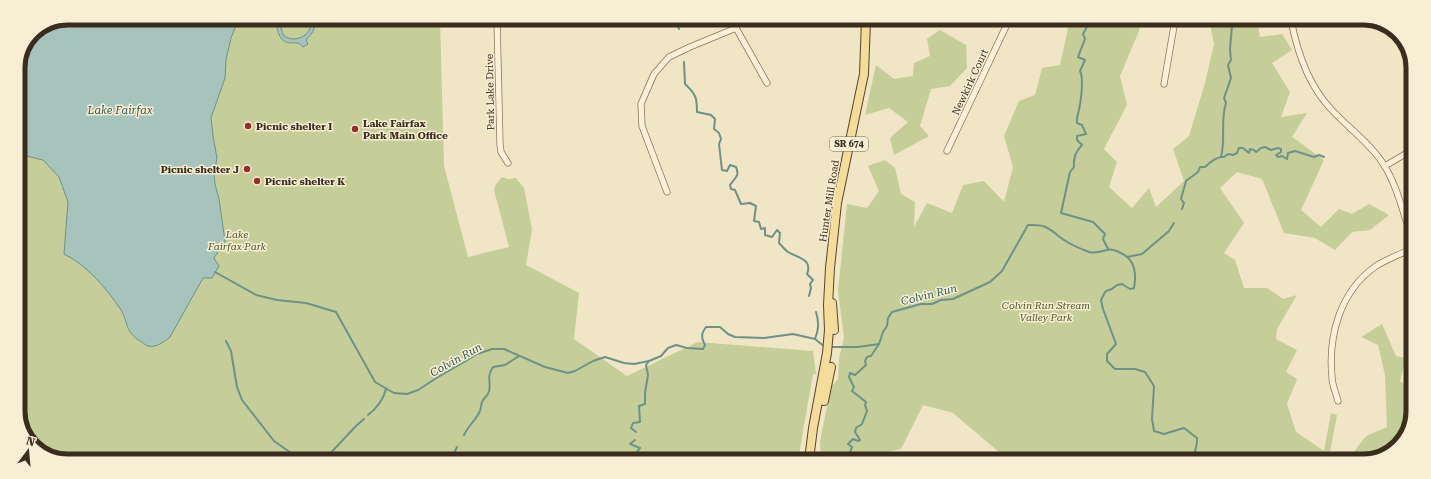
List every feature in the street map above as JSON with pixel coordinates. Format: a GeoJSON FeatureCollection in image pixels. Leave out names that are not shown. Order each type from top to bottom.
{"type":"FeatureCollection","features":[{"type":"Feature","properties":{"kind":"main road","name":"Hunter Mill Road"},"geometry":{"type":"LineString","coordinates":[[810,454],[811,446],[818,428],[828,385],[831,342],[828,305],[830,263],[840,188],[864,74],[866,25]]}},
{"type":"Feature","properties":{"kind":"street","name":"Park Lake Drive"},"geometry":{"type":"LineString","coordinates":[[497,25],[500,144],[502,152],[508,163]]}},
{"type":"Feature","properties":{"kind":"street","name":"Newkirk Court"},"geometry":{"type":"LineString","coordinates":[[948,151],[1007,25]]}},
{"type":"Feature","properties":{"kind":"street"},"geometry":{"type":"LineString","coordinates":[[1164,84],[1174,25]]}},
{"type":"Feature","properties":{"kind":"street"},"geometry":{"type":"LineString","coordinates":[[1292,25],[1302,59],[1311,80],[1330,109],[1371,147],[1385,166],[1406,221]]}},
{"type":"Feature","properties":{"kind":"street"},"geometry":{"type":"LineString","coordinates":[[667,192],[642,126],[641,104],[654,74],[669,57],[736,28],[767,83]]}},
{"type":"Feature","properties":{"kind":"street"},"geometry":{"type":"LineString","coordinates":[[1385,166],[1406,154]]}},
{"type":"Feature","properties":{"kind":"street"},"geometry":{"type":"LineString","coordinates":[[1338,401],[1332,378],[1331,345],[1333,330],[1340,312],[1351,292],[1366,274],[1386,260],[1406,252]]}},
{"type":"Feature","properties":{"kind":"green space","name":"Lake Fairfax Park"},"geometry":{"type":"Polygon","coordinates":[[[68,25],[440,25],[444,166],[468,257],[509,247],[494,190],[496,184],[502,177],[508,179],[516,178],[524,188],[532,229],[526,265],[579,293],[574,339],[627,376],[698,342],[813,351],[816,374],[813,374],[799,454],[62,454],[51,451],[48,449],[48,431],[30,431],[26,422],[25,414],[25,68],[28,51],[32,44],[44,32],[51,28],[68,25]]]}},
{"type":"Feature","properties":{"kind":"green space","name":"Colvin Run Stream Valley Park"},"geometry":{"type":"Polygon","coordinates":[[[1069,25],[1140,25],[1120,76],[1127,105],[1104,149],[1117,162],[1109,187],[1132,208],[1149,188],[1156,207],[1184,181],[1173,149],[1189,136],[1205,83],[1214,44],[1210,25],[1258,25],[1260,37],[1282,34],[1292,50],[1272,63],[1290,92],[1281,117],[1307,113],[1292,137],[1324,160],[1301,210],[1321,227],[1339,209],[1352,214],[1369,204],[1389,215],[1370,230],[1352,232],[1335,250],[1315,238],[1284,233],[1262,179],[1237,172],[1220,188],[1244,223],[1224,253],[1235,260],[1244,288],[1267,288],[1283,299],[1297,295],[1277,329],[1276,339],[1297,350],[1286,372],[1297,379],[1287,404],[1296,432],[1324,451],[1331,413],[1337,415],[1330,452],[1353,453],[1366,436],[1387,427],[1385,375],[1378,345],[1361,337],[1382,324],[1396,356],[1406,358],[1400,381],[1406,385],[1406,417],[1399,435],[1389,445],[1377,452],[1369,454],[998,454],[999,452],[953,413],[923,405],[901,449],[879,454],[821,454],[820,441],[831,387],[838,379],[839,358],[844,338],[838,291],[847,204],[867,208],[879,191],[868,166],[885,160],[895,168],[901,194],[915,202],[914,227],[927,203],[952,213],[963,185],[984,181],[1004,202],[1013,167],[1004,136],[1019,101],[1035,95],[1042,68],[1060,65],[1069,25]]]}},
{"type":"Feature","properties":{"kind":"green space"},"geometry":{"type":"Polygon","coordinates":[[[940,30],[966,45],[967,68],[950,86],[931,89],[920,126],[929,136],[894,155],[890,138],[908,122],[889,108],[865,115],[876,65],[894,79],[913,76],[914,63],[930,56],[927,39],[940,30]]]}},
{"type":"Feature","properties":{"kind":"water","name":"Lake Fairfax"},"geometry":{"type":"Polygon","coordinates":[[[68,25],[236,25],[231,38],[226,60],[225,78],[211,118],[217,158],[214,174],[215,184],[219,199],[225,241],[214,258],[219,266],[212,278],[203,278],[170,337],[163,343],[148,346],[135,338],[129,330],[121,310],[103,286],[81,264],[64,254],[68,202],[59,177],[43,160],[25,156],[25,68],[28,51],[32,44],[44,32],[51,28],[68,25]]]}},
{"type":"Feature","properties":{"kind":"water"},"geometry":{"type":"Polygon","coordinates":[[[277,25],[281,25],[284,36],[293,39],[303,36],[310,29],[311,25],[314,25],[312,33],[306,40],[308,44],[303,47],[298,43],[284,41],[279,35],[277,25]]]}},
{"type":"Feature","properties":{"kind":"waterway"},"geometry":{"type":"LineString","coordinates":[[677,25],[679,29]]}},
{"type":"Feature","properties":{"kind":"waterway"},"geometry":{"type":"LineString","coordinates":[[1088,25],[1083,34],[1085,39],[1078,57],[1085,60],[1080,71],[1082,90],[1077,123],[1082,125],[1086,134],[1077,136],[1077,140],[1082,145],[1077,152],[1074,167],[1070,172],[1061,213],[1093,222],[1105,234],[1103,239],[1108,249]]}},
{"type":"Feature","properties":{"kind":"waterway"},"geometry":{"type":"LineString","coordinates":[[1221,157],[1223,143],[1223,116],[1226,103],[1224,98],[1231,78],[1228,65],[1231,60],[1230,49],[1233,25]]}},
{"type":"Feature","properties":{"kind":"waterway"},"geometry":{"type":"LineString","coordinates":[[684,62],[685,84],[695,96],[697,112],[711,115],[715,119],[714,129],[719,133],[721,139],[719,144],[722,170],[727,171],[730,165],[736,167],[737,175],[730,185],[731,189],[735,190],[741,204],[750,203],[756,206],[754,221],[759,222],[761,229],[765,228],[765,235],[772,237],[777,230],[780,233],[779,243],[788,252],[806,262],[808,265],[807,274],[813,280],[810,284],[811,288],[809,296]]}},
{"type":"Feature","properties":{"kind":"waterway"},"geometry":{"type":"LineString","coordinates":[[1182,209],[1184,203],[1181,199],[1186,181],[1198,172],[1200,167],[1205,167],[1219,157],[1224,157],[1228,154],[1233,155],[1237,153],[1239,148],[1243,148],[1249,153],[1250,149],[1256,152],[1265,147],[1271,150],[1278,148],[1281,149],[1281,152],[1276,155],[1287,159],[1288,153],[1295,151],[1314,157],[1319,155],[1324,157]]}},
{"type":"Feature","properties":{"kind":"waterway"},"geometry":{"type":"LineString","coordinates":[[1127,257],[1142,254],[1169,231],[1174,223]]}},
{"type":"Feature","properties":{"kind":"waterway","name":"Colvin Run"},"geometry":{"type":"LineString","coordinates":[[829,347],[858,347],[879,344],[883,332],[887,326],[888,318],[892,312],[921,304],[932,304],[941,300],[953,299],[990,282],[1002,271],[1028,225],[1044,226],[1066,242],[1086,251],[1094,253],[1109,250],[1117,251],[1127,257],[1132,263],[1135,271],[1134,288],[1130,289],[1122,284],[1117,285],[1106,291],[1101,300],[1116,344],[1107,354],[1107,361],[1115,369],[1135,369],[1145,372],[1154,386],[1152,419],[1154,431],[1164,434],[1184,428],[1197,438],[1194,454]]}},
{"type":"Feature","properties":{"kind":"waterway","name":"Colvin Run"},"geometry":{"type":"LineString","coordinates":[[215,272],[256,295],[277,300],[306,303],[336,312],[375,382],[394,393],[407,394],[418,390],[477,354],[492,349],[504,349],[545,367],[568,373],[605,357],[624,363],[634,364],[649,361],[661,356],[668,348],[676,345],[687,348],[703,349],[705,345],[702,336],[706,327],[720,327],[728,334],[735,337],[764,338],[793,334],[815,339],[825,347]]}},
{"type":"Feature","properties":{"kind":"waterway"},"geometry":{"type":"LineString","coordinates":[[815,339],[818,326],[816,312]]}},
{"type":"Feature","properties":{"kind":"waterway"},"geometry":{"type":"LineString","coordinates":[[226,341],[231,351],[237,387],[242,400],[274,441],[293,454]]}},
{"type":"Feature","properties":{"kind":"waterway"},"geometry":{"type":"LineString","coordinates":[[849,454],[852,447],[848,444],[853,439],[858,441],[860,440],[855,432],[856,428],[862,424],[867,411],[865,405],[866,402],[852,391],[854,387],[849,377],[850,373],[855,375],[866,365],[865,361],[867,357],[871,356],[879,344]]}},
{"type":"Feature","properties":{"kind":"waterway"},"geometry":{"type":"LineString","coordinates":[[464,435],[480,411],[482,401],[488,394],[490,387],[489,378],[493,367],[505,365],[519,356]]}},
{"type":"Feature","properties":{"kind":"waterway"},"geometry":{"type":"LineString","coordinates":[[636,432],[631,428],[633,423],[640,422],[639,406],[645,404],[648,375],[646,365],[649,361]]}},
{"type":"Feature","properties":{"kind":"waterway"},"geometry":{"type":"LineString","coordinates":[[368,415],[379,404],[386,389]]}},
{"type":"Feature","properties":{"kind":"waterway"},"geometry":{"type":"LineString","coordinates":[[330,454],[364,419]]}},
{"type":"Feature","properties":{"kind":"waterway"},"geometry":{"type":"LineString","coordinates":[[635,440],[630,444],[640,448],[636,454]]}},
{"type":"Feature","properties":{"kind":"waterway"},"geometry":{"type":"LineString","coordinates":[[454,454],[457,447]]}},
{"type":"Feature","properties":{"kind":"waterway","name":"Colvin Run"},"geometry":{"type":"LineString","coordinates":[[1238,454],[1245,454]]}},
{"type":"Feature","properties":{"kind":"waterway","name":"Colvin Run"},"geometry":{"type":"LineString","coordinates":[[1245,454],[1253,454]]}},
{"type":"Feature","properties":{"kind":"place","name":"Picnic shelter I"},"geometry":{"type":"Point","coordinates":[248,126]}},
{"type":"Feature","properties":{"kind":"place","name":"Lake Fairfax Park Main Office"},"geometry":{"type":"Point","coordinates":[355,129]}},
{"type":"Feature","properties":{"kind":"place","name":"Picnic shelter J"},"geometry":{"type":"Point","coordinates":[247,169]}},
{"type":"Feature","properties":{"kind":"place","name":"Picnic shelter K"},"geometry":{"type":"Point","coordinates":[257,181]}}]}
